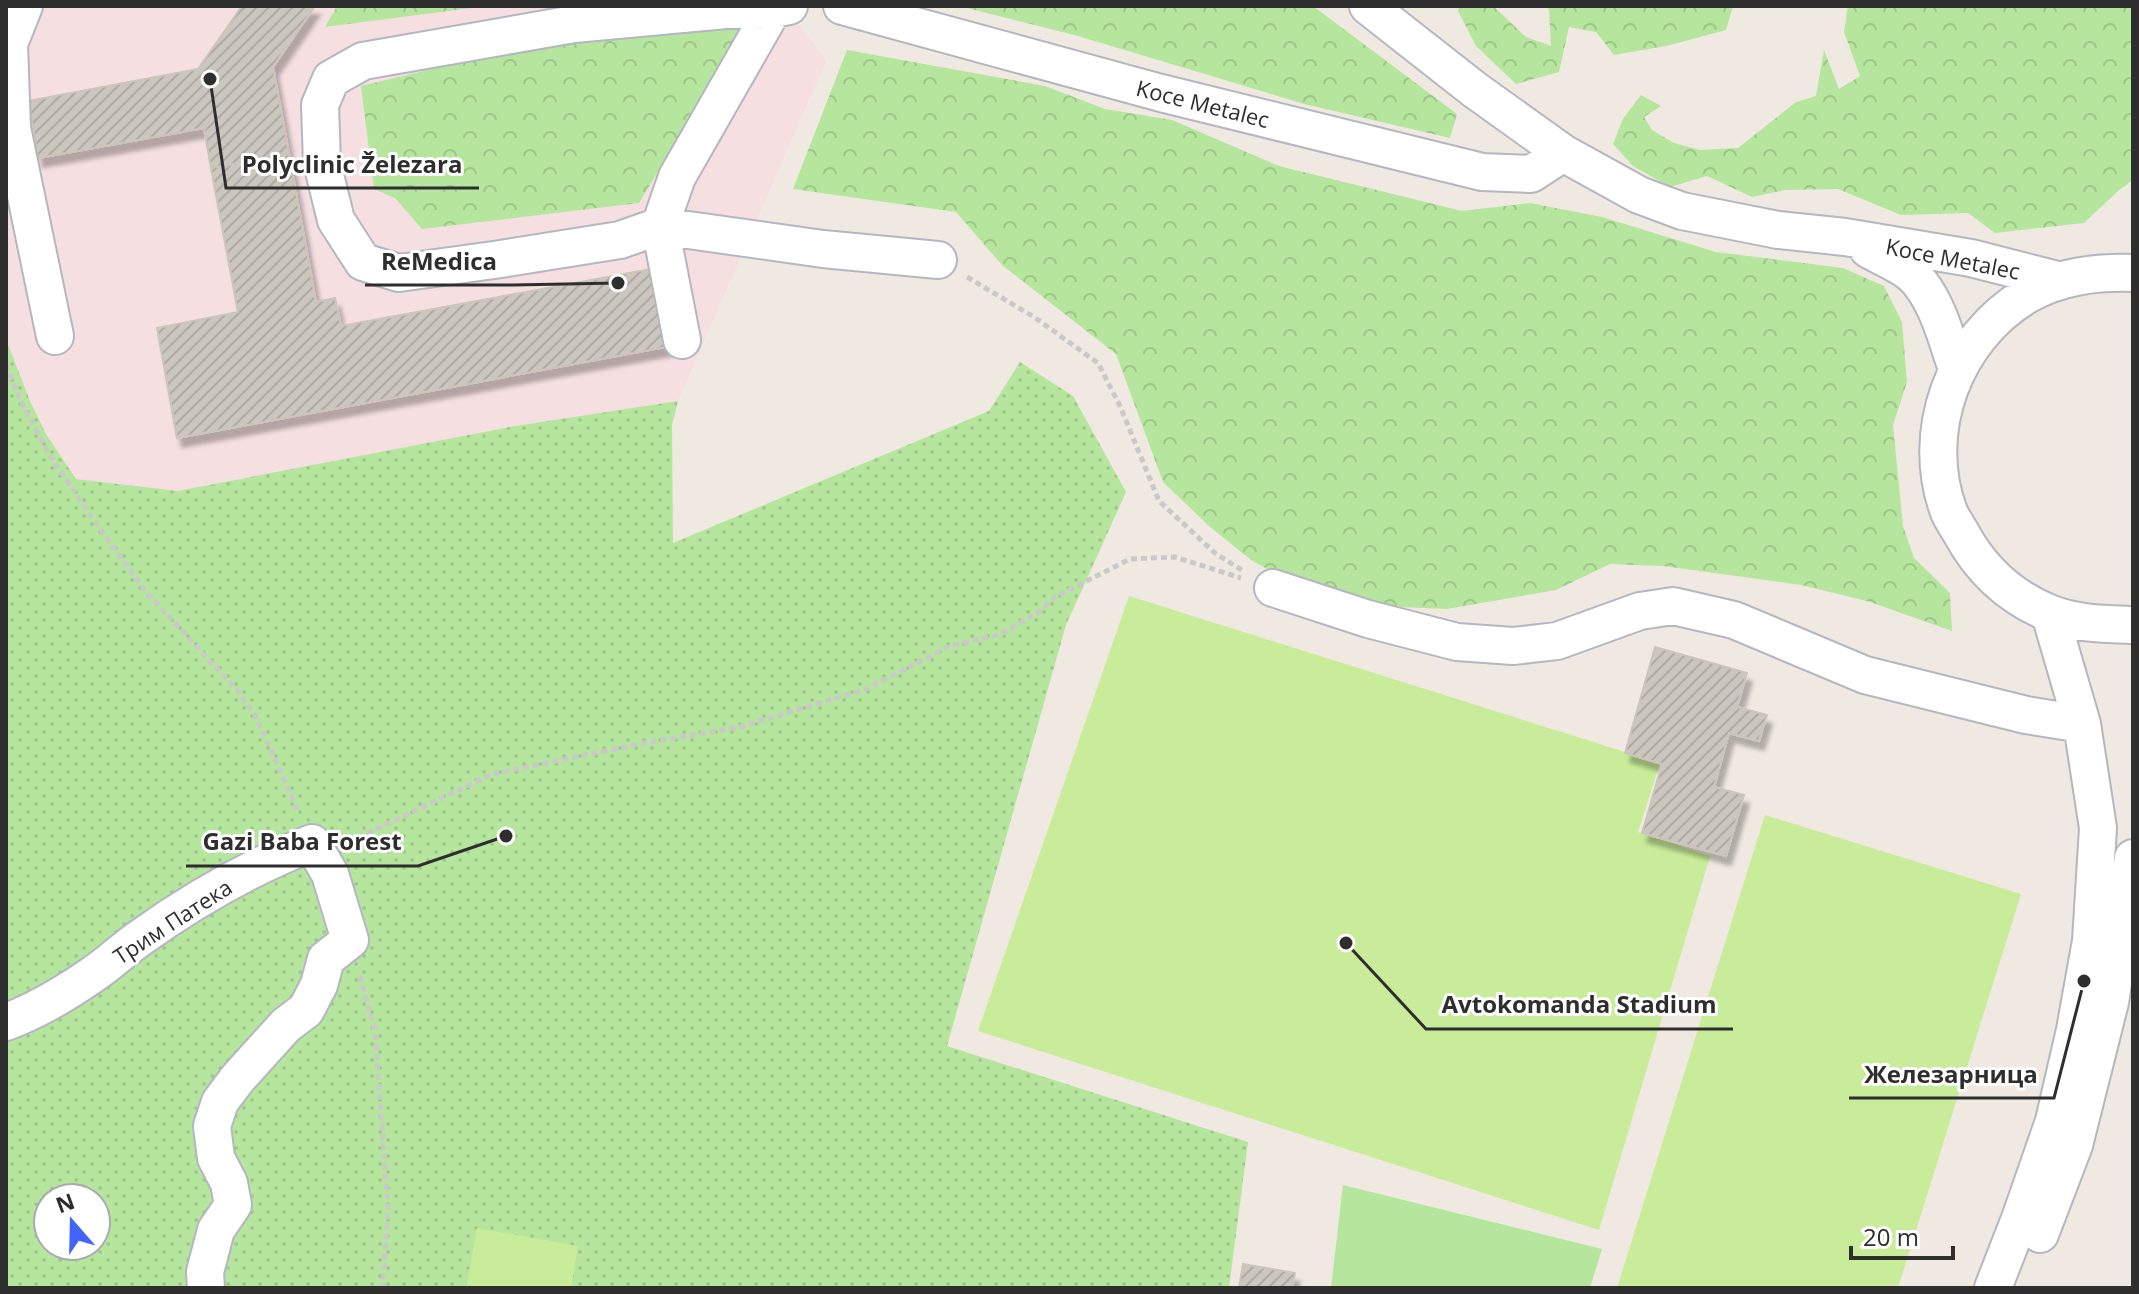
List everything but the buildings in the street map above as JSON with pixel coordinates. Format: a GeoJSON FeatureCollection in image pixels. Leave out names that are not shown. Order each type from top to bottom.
{"type":"FeatureCollection","features":[{"type":"Feature","properties":{"kind":"street"},"geometry":{"type":"LineString","coordinates":[[24,6],[9,44],[12,128],[55,336]]}},
{"type":"Feature","properties":{"kind":"street","name":"Koce Metalec"},"geometry":{"type":"LineString","coordinates":[[842,6],[1161,93],[1482,172],[1531,174],[1563,153]]}},
{"type":"Feature","properties":{"kind":"street","name":"Koce Metalec"},"geometry":{"type":"LineString","coordinates":[[1368,6],[1475,90],[1563,153],[1639,195],[1682,211],[1778,230],[1845,237],[1971,258],[2061,281]]}},
{"type":"Feature","properties":{"kind":"street"},"geometry":{"type":"LineString","coordinates":[[781,8],[574,24],[363,61],[331,79],[320,105],[322,163],[336,220],[363,262],[399,273],[620,240],[660,226],[823,249],[938,260]]}},
{"type":"Feature","properties":{"kind":"street"},"geometry":{"type":"LineString","coordinates":[[682,340],[660,226],[677,177],[781,8]]}},
{"type":"Feature","properties":{"kind":"street","name":"Koce Metalec"},"geometry":{"type":"LineString","coordinates":[[1845,237],[1905,270],[1919,282],[1935,308],[1957,369]]}},
{"type":"Feature","properties":{"kind":"street"},"geometry":{"type":"LineString","coordinates":[[2133,273],[2085,275],[2061,281],[2028,295],[2000,315],[1976,340],[1957,369],[1941,416],[1938,464],[1949,512],[1973,555],[2007,590],[2050,614],[2091,624],[2133,625]]}},
{"type":"Feature","properties":{"kind":"street"},"geometry":{"type":"LineString","coordinates":[[1273,588],[1368,619],[1457,642],[1513,646],[1557,641],[1640,611],[1673,606],[1734,620],[1865,675],[2026,715],[2082,724]]}},
{"type":"Feature","properties":{"kind":"street"},"geometry":{"type":"LineString","coordinates":[[1993,1288],[2054,1121],[2091,941],[2098,828],[2082,724],[2050,614]]}},
{"type":"Feature","properties":{"kind":"street"},"geometry":{"type":"LineString","coordinates":[[206,1288],[205,1272],[216,1230],[233,1205],[229,1183],[216,1158],[212,1126],[220,1102],[286,1025],[306,1010],[319,985],[326,959],[350,940],[330,874],[312,843]]}},
{"type":"Feature","properties":{"kind":"street","name":"Трим Патека"},"geometry":{"type":"LineString","coordinates":[[6,1022],[23,1016],[92,975],[141,937],[209,894],[266,862],[312,843]]}},
{"type":"Feature","properties":{"kind":"street"},"geometry":{"type":"LineString","coordinates":[[2018,1288],[2074,1145],[2110,1002],[2133,858]]}},
{"type":"Feature","properties":{"kind":"path"},"geometry":{"type":"LineString","coordinates":[[938,260],[1034,317],[1098,363],[1120,406],[1159,501],[1215,553],[1273,588]]}},
{"type":"Feature","properties":{"kind":"path"},"geometry":{"type":"LineString","coordinates":[[6,365],[23,406],[52,459],[96,523],[146,592],[236,689],[255,715],[312,843],[347,843],[492,774],[740,727],[866,689],[950,646],[1001,634],[1040,611],[1055,597],[1130,559],[1175,557],[1273,588]]}},
{"type":"Feature","properties":{"kind":"path"},"geometry":{"type":"LineString","coordinates":[[350,940],[375,1031],[388,1209],[383,1288]]}},
{"type":"Feature","properties":{"kind":"shaded area"},"geometry":{"type":"Polygon","coordinates":[[[20,6],[785,6],[826,61],[678,401],[514,426],[178,491],[76,479],[46,434],[6,339],[6,46],[20,6]]]}},
{"type":"Feature","properties":{"kind":"green space"},"geometry":{"type":"Polygon","coordinates":[[[337,6],[487,6],[325,27],[337,6]]]}},
{"type":"Feature","properties":{"kind":"green space"},"geometry":{"type":"Polygon","coordinates":[[[959,6],[1313,6],[1457,114],[1450,138],[1304,104],[1078,36],[959,6]]]}},
{"type":"Feature","properties":{"kind":"green space"},"geometry":{"type":"Polygon","coordinates":[[[1459,6],[1493,6],[1526,37],[1551,46],[1547,6],[1733,6],[1726,30],[1666,46],[1614,55],[1596,32],[1569,27],[1559,72],[1516,84],[1476,46],[1458,11],[1459,6]]]}},
{"type":"Feature","properties":{"kind":"green space"},"geometry":{"type":"Polygon","coordinates":[[[1848,6],[2133,6],[2133,180],[2084,223],[1995,233],[1968,213],[1901,215],[1838,189],[1785,190],[1752,197],[1707,176],[1670,187],[1633,166],[1613,144],[1623,119],[1641,95],[1661,106],[1644,117],[1652,130],[1674,143],[1700,150],[1738,148],[1796,102],[1816,96],[1824,50],[1839,89],[1860,76],[1844,32],[1848,6]]]}},
{"type":"Feature","properties":{"kind":"green space"},"geometry":{"type":"Polygon","coordinates":[[[747,23],[639,203],[422,229],[395,198],[374,189],[361,86],[515,49],[747,23]]]}},
{"type":"Feature","properties":{"kind":"green space"},"geometry":{"type":"Polygon","coordinates":[[[847,50],[1045,86],[1105,109],[1172,120],[1279,166],[1462,211],[1530,203],[1602,217],[1716,252],[1843,268],[1884,286],[1902,322],[1907,382],[1893,425],[1903,526],[1914,558],[1950,593],[1952,631],[1867,601],[1801,585],[1663,566],[1610,564],[1556,590],[1447,609],[1402,607],[1298,586],[1251,560],[1209,526],[1163,482],[1116,354],[1002,265],[956,212],[793,189],[847,50]]]}},
{"type":"Feature","properties":{"kind":"green space"},"geometry":{"type":"Polygon","coordinates":[[[6,339],[46,434],[76,479],[178,491],[515,426],[678,401],[672,425],[673,543],[989,411],[1020,362],[1073,396],[1126,492],[1066,625],[947,1046],[1248,1142],[1229,1288],[6,1288],[6,339]]]}},
{"type":"Feature","properties":{"kind":"green space"},"geometry":{"type":"Polygon","coordinates":[[[1129,596],[1660,763],[1638,832],[1710,856],[1599,1230],[978,1031],[1129,596]]]}},
{"type":"Feature","properties":{"kind":"green space"},"geometry":{"type":"Polygon","coordinates":[[[1765,815],[2021,894],[1898,1288],[1617,1288],[1765,815]]]}},
{"type":"Feature","properties":{"kind":"green space"},"geometry":{"type":"Polygon","coordinates":[[[1343,1185],[1602,1249],[1590,1288],[1331,1288],[1343,1185]]]}},
{"type":"Feature","properties":{"kind":"green space"},"geometry":{"type":"Polygon","coordinates":[[[477,1228],[578,1246],[571,1288],[466,1288],[477,1228]]]}},
{"type":"Feature","properties":{"kind":"place","name":"Polyclinic Železara"},"geometry":{"type":"Point","coordinates":[210,79]}},
{"type":"Feature","properties":{"kind":"place","name":"ReMedica"},"geometry":{"type":"Point","coordinates":[618,283]}},
{"type":"Feature","properties":{"kind":"place","name":"Gazi Baba Forest"},"geometry":{"type":"Point","coordinates":[506,836]}},
{"type":"Feature","properties":{"kind":"place","name":"Avtokomanda Stadium"},"geometry":{"type":"Point","coordinates":[1346,943]}},
{"type":"Feature","properties":{"kind":"place","name":"Железарница"},"geometry":{"type":"Point","coordinates":[2084,981]}}]}
